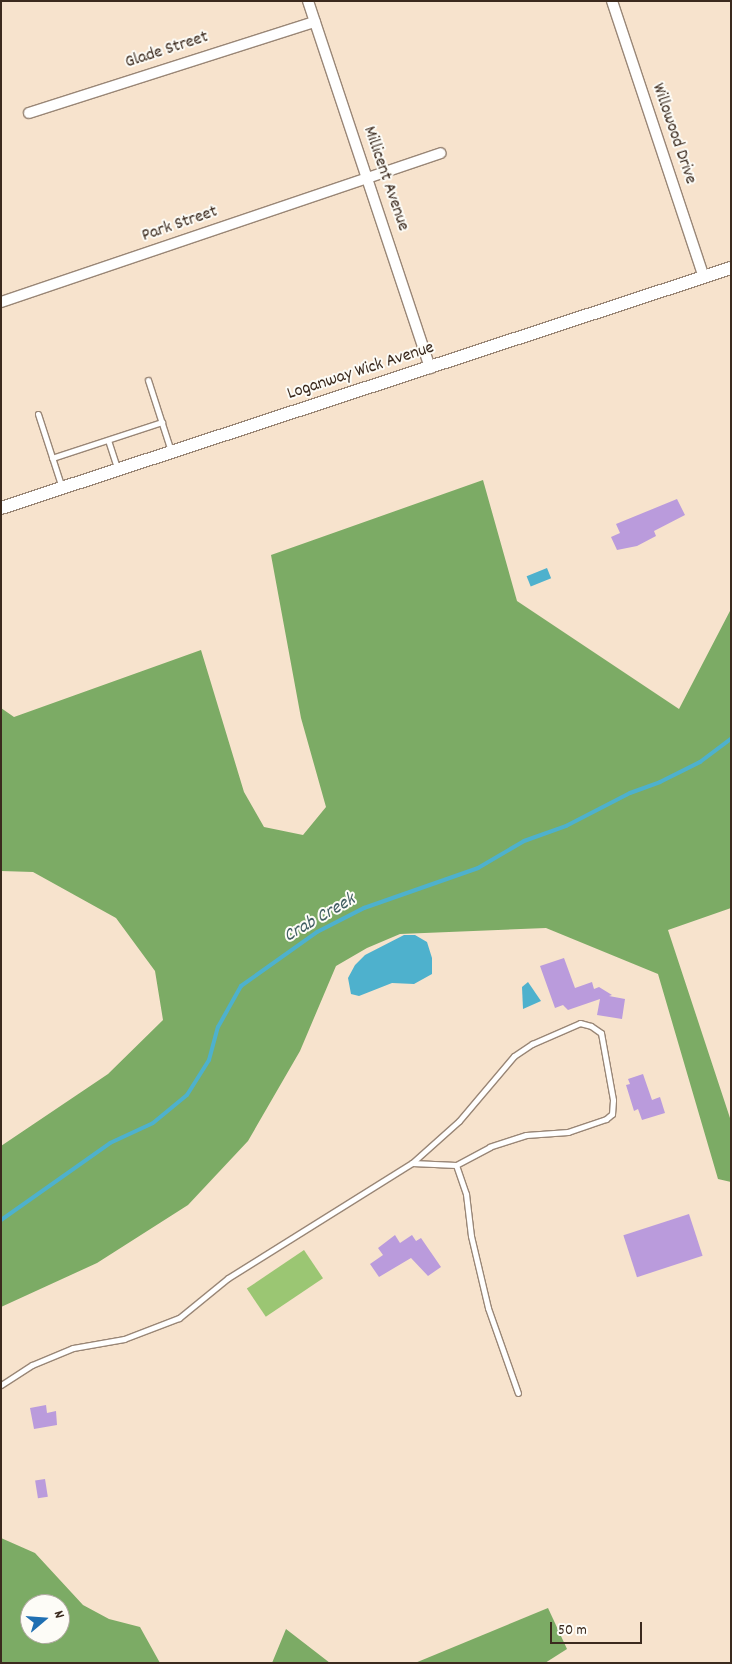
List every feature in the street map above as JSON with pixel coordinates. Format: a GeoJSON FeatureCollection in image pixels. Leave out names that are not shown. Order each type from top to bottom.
{"type":"FeatureCollection","features":[{"type":"Feature","properties":{"kind":"street","name":"Millicent Avenue"},"geometry":{"type":"LineString","coordinates":[[308,1],[430,368]]}},
{"type":"Feature","properties":{"kind":"street","name":"Willowood Drive"},"geometry":{"type":"LineString","coordinates":[[612,1],[704,277]]}},
{"type":"Feature","properties":{"kind":"street","name":"Glade Street"},"geometry":{"type":"LineString","coordinates":[[29,113],[315,22]]}},
{"type":"Feature","properties":{"kind":"street","name":"Park Street"},"geometry":{"type":"LineString","coordinates":[[1,302],[440,152]]}},
{"type":"Feature","properties":{"kind":"street","name":"Loganway Wick Avenue"},"geometry":{"type":"LineString","coordinates":[[1,508],[731,268]]}},
{"type":"Feature","properties":{"kind":"lane"},"geometry":{"type":"LineString","coordinates":[[148,380],[172,452]]}},
{"type":"Feature","properties":{"kind":"lane"},"geometry":{"type":"LineString","coordinates":[[38,414],[62,488]]}},
{"type":"Feature","properties":{"kind":"lane"},"geometry":{"type":"LineString","coordinates":[[52,458],[162,422]]}},
{"type":"Feature","properties":{"kind":"lane"},"geometry":{"type":"LineString","coordinates":[[108,440],[117,470]]}},
{"type":"Feature","properties":{"kind":"lane"},"geometry":{"type":"LineString","coordinates":[[1,1385],[32,1365],[64,1351],[124,1338],[179,1318],[228,1278],[412,1163],[459,1121],[514,1056],[532,1044],[580,1023],[601,1033],[613,1100],[612,1114],[606,1119],[568,1132],[526,1135],[490,1147],[456,1165],[412,1163]]}},
{"type":"Feature","properties":{"kind":"lane"},"geometry":{"type":"LineString","coordinates":[[456,1165],[466,1194],[471,1236],[488,1308],[518,1393]]}},
{"type":"Feature","properties":{"kind":"green space"},"geometry":{"type":"Polygon","coordinates":[[[483,480],[517,601],[679,709],[731,609],[731,908],[668,930],[731,1121],[731,1182],[718,1179],[658,974],[546,928],[400,934],[367,948],[336,966],[300,1051],[248,1141],[188,1205],[97,1263],[1,1307],[1,1146],[108,1074],[163,1020],[155,971],[116,918],[33,872],[1,871],[1,708],[14,717],[201,650],[244,792],[264,827],[303,835],[326,807],[301,718],[271,555],[483,480]]]}},
{"type":"Feature","properties":{"kind":"green space"},"geometry":{"type":"Polygon","coordinates":[[[304,1250],[323,1278],[266,1317],[247,1289],[304,1250]]]}},
{"type":"Feature","properties":{"kind":"green space"},"geometry":{"type":"Polygon","coordinates":[[[1,1538],[35,1553],[83,1605],[109,1619],[140,1627],[160,1663],[1,1663],[1,1538]]]}},
{"type":"Feature","properties":{"kind":"green space"},"geometry":{"type":"Polygon","coordinates":[[[548,1608],[567,1649],[545,1663],[415,1663],[548,1608]]]}},
{"type":"Feature","properties":{"kind":"green space"},"geometry":{"type":"Polygon","coordinates":[[[286,1629],[330,1663],[272,1663],[286,1629]]]}},
{"type":"Feature","properties":{"kind":"water"},"geometry":{"type":"Polygon","coordinates":[[[547,568],[551,578],[531,586],[527,576],[547,568]]]}},
{"type":"Feature","properties":{"kind":"water"},"geometry":{"type":"Polygon","coordinates":[[[404,935],[415,935],[427,942],[432,958],[432,974],[414,984],[392,983],[359,996],[351,994],[348,978],[355,965],[365,955],[404,935]]]}},
{"type":"Feature","properties":{"kind":"water"},"geometry":{"type":"Polygon","coordinates":[[[528,982],[541,1001],[523,1009],[522,987],[528,982]]]}},
{"type":"Feature","properties":{"kind":"building"},"geometry":{"type":"Polygon","coordinates":[[[677,499],[685,515],[654,531],[656,536],[637,546],[617,550],[611,537],[620,533],[616,524],[677,499]]]}},
{"type":"Feature","properties":{"kind":"building"},"geometry":{"type":"Polygon","coordinates":[[[564,958],[575,988],[592,982],[594,989],[599,987],[612,995],[609,996],[625,999],[622,1019],[597,1015],[600,999],[568,1010],[563,1005],[555,1008],[540,966],[564,958]]]}},
{"type":"Feature","properties":{"kind":"building"},"geometry":{"type":"Polygon","coordinates":[[[643,1074],[652,1100],[660,1097],[665,1113],[642,1120],[638,1109],[634,1111],[626,1085],[630,1084],[628,1079],[643,1074]]]}},
{"type":"Feature","properties":{"kind":"building"},"geometry":{"type":"Polygon","coordinates":[[[689,1214],[703,1256],[637,1277],[623,1235],[689,1214]]]}},
{"type":"Feature","properties":{"kind":"building"},"geometry":{"type":"Polygon","coordinates":[[[395,1235],[400,1243],[412,1235],[416,1241],[421,1238],[441,1267],[428,1276],[411,1258],[379,1277],[370,1264],[383,1255],[378,1248],[395,1235]]]}},
{"type":"Feature","properties":{"kind":"building"},"geometry":{"type":"Polygon","coordinates":[[[46,1405],[47,1413],[56,1411],[57,1425],[34,1429],[30,1408],[46,1405]]]}},
{"type":"Feature","properties":{"kind":"building"},"geometry":{"type":"Polygon","coordinates":[[[45,1479],[48,1497],[38,1498],[35,1481],[45,1479]]]}},
{"type":"Feature","properties":{"kind":"waterway","name":"Crab Creek"},"geometry":{"type":"LineString","coordinates":[[1,1220],[110,1143],[153,1123],[187,1095],[209,1060],[218,1027],[241,986],[317,932],[364,908],[478,868],[524,841],[566,826],[630,793],[660,782],[700,762],[731,739]]}}]}
